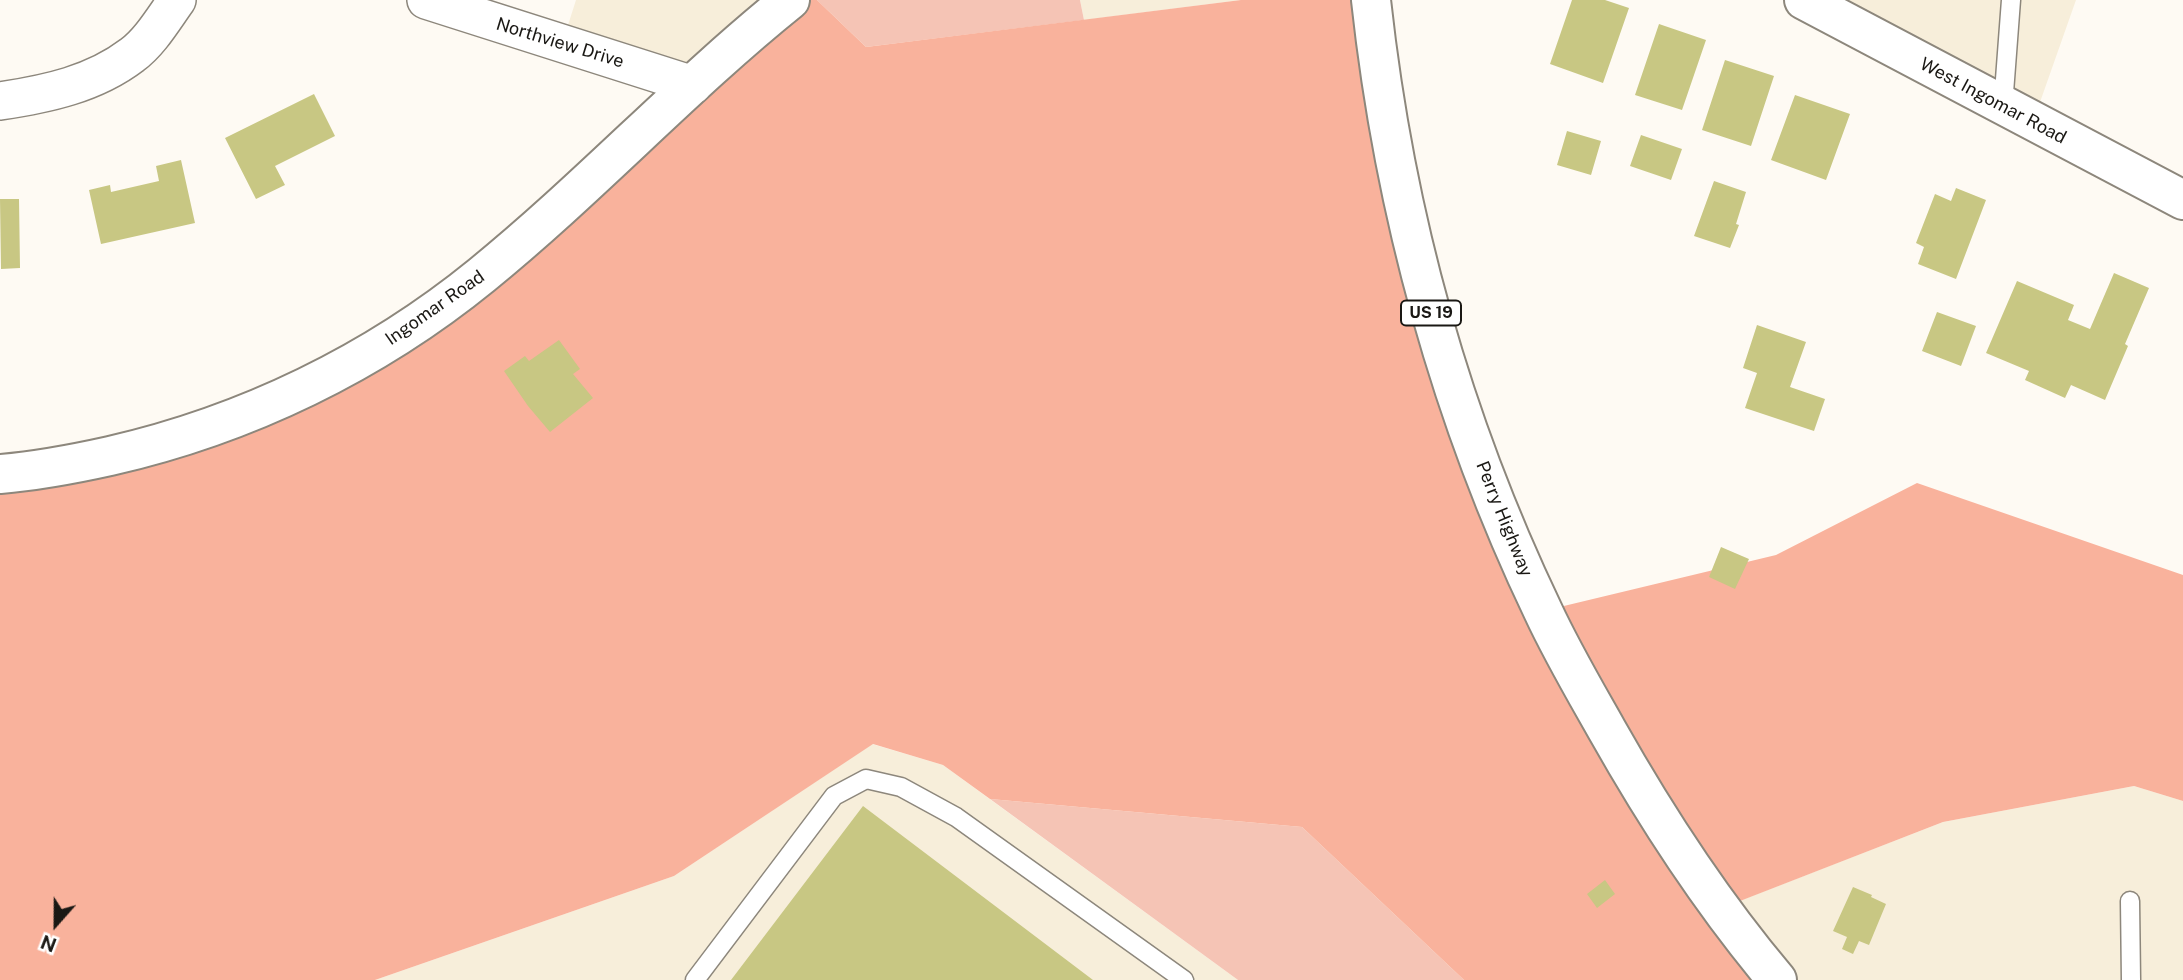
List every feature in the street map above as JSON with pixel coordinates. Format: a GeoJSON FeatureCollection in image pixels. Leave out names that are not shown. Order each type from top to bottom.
{"type":"FeatureCollection","features":[{"type":"Feature","properties":{"kind":"main road","name":"Ingomar Road"},"geometry":{"type":"LineString","coordinates":[[0,474],[74,464],[197,432],[257,411],[371,352],[428,317],[492,267],[749,33],[790,0]]}},
{"type":"Feature","properties":{"kind":"main road","name":"Perry Highway"},"geometry":{"type":"LineString","coordinates":[[1371,0],[1389,132],[1417,263],[1484,474],[1543,611],[1626,764],[1714,898],[1777,980]]}},
{"type":"Feature","properties":{"kind":"main road","name":"West Ingomar Road"},"geometry":{"type":"LineString","coordinates":[[1804,0],[2183,200]]}},
{"type":"Feature","properties":{"kind":"street"},"geometry":{"type":"LineString","coordinates":[[0,101],[71,87],[102,74],[134,54],[177,0]]}},
{"type":"Feature","properties":{"kind":"street","name":"Northview Drive"},"geometry":{"type":"LineString","coordinates":[[426,0],[693,85]]}},
{"type":"Feature","properties":{"kind":"lane"},"geometry":{"type":"LineString","coordinates":[[2003,106],[2011,0]]}},
{"type":"Feature","properties":{"kind":"lane"},"geometry":{"type":"LineString","coordinates":[[695,980],[834,796],[866,779],[901,788],[956,817],[1184,980]]}},
{"type":"Feature","properties":{"kind":"lane"},"geometry":{"type":"LineString","coordinates":[[2130,901],[2131,980]]}},
{"type":"Feature","properties":{"kind":"shaded area"},"geometry":{"type":"Polygon","coordinates":[[[576,0],[790,0],[693,85],[562,44],[576,0]]]}},
{"type":"Feature","properties":{"kind":"shaded area"},"geometry":{"type":"Polygon","coordinates":[[[790,0],[817,0],[866,47],[1241,0],[1371,0],[1389,132],[1543,611],[1776,555],[1917,483],[2183,575],[2183,801],[2134,786],[1943,822],[1722,908],[1777,980],[1464,980],[1302,827],[990,799],[943,765],[873,744],[674,876],[375,980],[0,980],[0,474],[15,473],[371,353],[790,0]]]}},
{"type":"Feature","properties":{"kind":"shaded area"},"geometry":{"type":"Polygon","coordinates":[[[817,0],[1080,0],[1084,20],[866,47],[817,0]]]}},
{"type":"Feature","properties":{"kind":"shaded area"},"geometry":{"type":"Polygon","coordinates":[[[1080,0],[1241,0],[1084,20],[1080,0]]]}},
{"type":"Feature","properties":{"kind":"shaded area"},"geometry":{"type":"Polygon","coordinates":[[[1804,0],[2076,0],[2033,122],[1804,0]]]}},
{"type":"Feature","properties":{"kind":"shaded area"},"geometry":{"type":"Polygon","coordinates":[[[872,744],[943,765],[1238,980],[375,980],[674,876],[872,744]]]}},
{"type":"Feature","properties":{"kind":"shaded area"},"geometry":{"type":"Polygon","coordinates":[[[2134,786],[2183,801],[2183,980],[1777,980],[1721,908],[1943,822],[2134,786]]]}},
{"type":"Feature","properties":{"kind":"shaded area"},"geometry":{"type":"Polygon","coordinates":[[[990,799],[1302,827],[1464,980],[1238,980],[990,799]]]}},
{"type":"Feature","properties":{"kind":"building"},"geometry":{"type":"Polygon","coordinates":[[[1572,0],[1605,0],[1629,8],[1603,83],[1550,64],[1572,0]]]}},
{"type":"Feature","properties":{"kind":"building"},"geometry":{"type":"Polygon","coordinates":[[[1659,24],[1706,40],[1682,110],[1635,95],[1659,24]]]}},
{"type":"Feature","properties":{"kind":"building"},"geometry":{"type":"Polygon","coordinates":[[[1725,60],[1774,76],[1751,146],[1702,130],[1725,60]]]}},
{"type":"Feature","properties":{"kind":"building"},"geometry":{"type":"Polygon","coordinates":[[[314,94],[335,136],[275,166],[285,185],[256,199],[225,138],[314,94]]]}},
{"type":"Feature","properties":{"kind":"building"},"geometry":{"type":"Polygon","coordinates":[[[1795,95],[1850,114],[1826,180],[1771,160],[1795,95]]]}},
{"type":"Feature","properties":{"kind":"building"},"geometry":{"type":"Polygon","coordinates":[[[1567,131],[1601,141],[1591,175],[1557,165],[1567,131]]]}},
{"type":"Feature","properties":{"kind":"building"},"geometry":{"type":"Polygon","coordinates":[[[1641,135],[1682,149],[1671,180],[1630,166],[1641,135]]]}},
{"type":"Feature","properties":{"kind":"building"},"geometry":{"type":"Polygon","coordinates":[[[181,160],[195,223],[101,244],[89,190],[110,185],[111,192],[159,181],[156,166],[181,160]]]}},
{"type":"Feature","properties":{"kind":"building"},"geometry":{"type":"Polygon","coordinates":[[[1714,181],[1746,192],[1736,224],[1739,225],[1730,248],[1694,236],[1714,181]]]}},
{"type":"Feature","properties":{"kind":"building"},"geometry":{"type":"Polygon","coordinates":[[[1956,188],[1986,200],[1956,279],[1918,264],[1924,247],[1916,243],[1935,194],[1951,201],[1956,188]]]}},
{"type":"Feature","properties":{"kind":"building"},"geometry":{"type":"Polygon","coordinates":[[[0,199],[19,199],[20,268],[1,269],[0,199]]]}},
{"type":"Feature","properties":{"kind":"building"},"geometry":{"type":"Polygon","coordinates":[[[2114,273],[2149,288],[2105,400],[2071,385],[2065,398],[2025,380],[2029,371],[1986,353],[2017,281],[2074,305],[2068,320],[2090,329],[2114,273]]]}},
{"type":"Feature","properties":{"kind":"building"},"geometry":{"type":"Polygon","coordinates":[[[1937,312],[1976,326],[1961,366],[1922,351],[1937,312]]]}},
{"type":"Feature","properties":{"kind":"building"},"geometry":{"type":"Polygon","coordinates":[[[1757,325],[1806,342],[1790,387],[1825,399],[1814,431],[1745,408],[1757,373],[1743,368],[1757,325]]]}},
{"type":"Feature","properties":{"kind":"building"},"geometry":{"type":"Polygon","coordinates":[[[559,340],[580,369],[573,374],[593,398],[550,432],[504,371],[525,356],[529,361],[559,340]]]}},
{"type":"Feature","properties":{"kind":"building"},"geometry":{"type":"Polygon","coordinates":[[[1721,547],[1749,559],[1735,589],[1709,577],[1721,547]]]}},
{"type":"Feature","properties":{"kind":"building"},"geometry":{"type":"Polygon","coordinates":[[[863,806],[1093,980],[731,980],[863,806]]]}},
{"type":"Feature","properties":{"kind":"building"},"geometry":{"type":"Polygon","coordinates":[[[1605,880],[1615,894],[1597,908],[1587,894],[1605,880]]]}},
{"type":"Feature","properties":{"kind":"building"},"geometry":{"type":"Polygon","coordinates":[[[1853,887],[1886,904],[1869,945],[1859,941],[1853,954],[1842,949],[1847,937],[1833,931],[1853,887]]]}}]}
